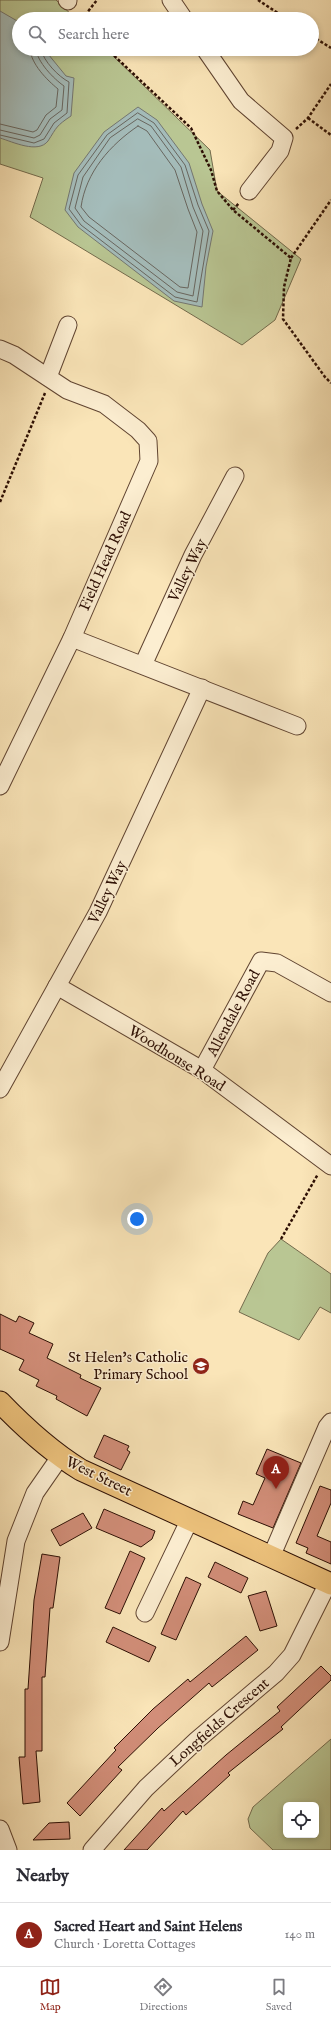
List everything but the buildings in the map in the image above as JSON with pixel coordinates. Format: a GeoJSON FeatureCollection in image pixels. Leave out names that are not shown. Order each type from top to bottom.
{"type":"FeatureCollection","features":[{"type":"Feature","properties":{"kind":"main road","name":"West Street"},"geometry":{"type":"LineString","coordinates":[[0,1402],[26,1429],[60,1457],[81,1470],[329,1583]]}},
{"type":"Feature","properties":{"kind":"street"},"geometry":{"type":"LineString","coordinates":[[171,0],[179,12]]}},
{"type":"Feature","properties":{"kind":"street"},"geometry":{"type":"LineString","coordinates":[[210,56],[241,101],[284,138],[280,151],[249,191]]}},
{"type":"Feature","properties":{"kind":"street"},"geometry":{"type":"LineString","coordinates":[[48,377],[68,325]]}},
{"type":"Feature","properties":{"kind":"street","name":"Field Head Road"},"geometry":{"type":"LineString","coordinates":[[0,349],[14,355],[67,390],[104,404],[138,430],[148,441],[149,461],[72,638],[0,786]]}},
{"type":"Feature","properties":{"kind":"street","name":"Valley Way"},"geometry":{"type":"LineString","coordinates":[[143,665],[193,555],[235,476]]}},
{"type":"Feature","properties":{"kind":"street"},"geometry":{"type":"LineString","coordinates":[[72,638],[297,726]]}},
{"type":"Feature","properties":{"kind":"street","name":"Valley Way"},"geometry":{"type":"LineString","coordinates":[[0,1089],[98,912],[202,688]]}},
{"type":"Feature","properties":{"kind":"street","name":"Allendale Road"},"geometry":{"type":"LineString","coordinates":[[202,1070],[261,961],[276,963],[331,993]]}},
{"type":"Feature","properties":{"kind":"street","name":"Woodhouse Road"},"geometry":{"type":"LineString","coordinates":[[57,986],[202,1070],[328,1164]]}},
{"type":"Feature","properties":{"kind":"street"},"geometry":{"type":"LineString","coordinates":[[271,1557],[327,1426],[331,1422]]}},
{"type":"Feature","properties":{"kind":"street"},"geometry":{"type":"LineString","coordinates":[[0,1642],[16,1541],[35,1493],[60,1457]]}},
{"type":"Feature","properties":{"kind":"street"},"geometry":{"type":"LineString","coordinates":[[145,1613],[190,1519]]}},
{"type":"Feature","properties":{"kind":"street","name":"Longfields Crescent"},"geometry":{"type":"LineString","coordinates":[[92,1850],[146,1788],[197,1740],[276,1672],[292,1655],[329,1583]]}},
{"type":"Feature","properties":{"kind":"street"},"geometry":{"type":"LineString","coordinates":[[0,1829],[8,1850]]}},
{"type":"Feature","properties":{"kind":"path"},"geometry":{"type":"LineString","coordinates":[[88,12],[97,0]]}},
{"type":"Feature","properties":{"kind":"path"},"geometry":{"type":"LineString","coordinates":[[258,0],[276,12]]}},
{"type":"Feature","properties":{"kind":"path"},"geometry":{"type":"LineString","coordinates":[[319,40],[331,48]]}},
{"type":"Feature","properties":{"kind":"path"},"geometry":{"type":"LineString","coordinates":[[114,56],[191,128],[211,170],[217,191],[233,210],[291,258]]}},
{"type":"Feature","properties":{"kind":"path"},"geometry":{"type":"LineString","coordinates":[[284,138],[308,118],[331,84]]}},
{"type":"Feature","properties":{"kind":"path"},"geometry":{"type":"LineString","coordinates":[[308,118],[331,135]]}},
{"type":"Feature","properties":{"kind":"path"},"geometry":{"type":"LineString","coordinates":[[331,200],[291,258],[284,287],[283,319],[324,377],[331,384]]}},
{"type":"Feature","properties":{"kind":"path"},"geometry":{"type":"LineString","coordinates":[[0,502],[46,393],[48,377]]}},
{"type":"Feature","properties":{"kind":"path"},"geometry":{"type":"LineString","coordinates":[[280,1239],[328,1164]]}},
{"type":"Feature","properties":{"kind":"green space"},"geometry":{"type":"Polygon","coordinates":[[[0,0],[56,0],[69,12],[12,12],[12,56],[113,56],[210,150],[217,191],[301,259],[275,320],[242,345],[30,217],[43,178],[0,164],[0,0]]]}},
{"type":"Feature","properties":{"kind":"green space"},"geometry":{"type":"Polygon","coordinates":[[[281,1239],[331,1274],[331,1313],[320,1307],[299,1340],[239,1312],[268,1253],[281,1239]]]}},
{"type":"Feature","properties":{"kind":"green space"},"geometry":{"type":"Polygon","coordinates":[[[331,1739],[331,1850],[273,1850],[250,1828],[248,1819],[253,1807],[331,1739]]]}},
{"type":"Feature","properties":{"kind":"water"},"geometry":{"type":"Polygon","coordinates":[[[0,11],[12,18],[12,56],[50,56],[66,76],[74,78],[71,116],[57,127],[44,145],[38,147],[25,146],[0,138],[0,11]]]}},
{"type":"Feature","properties":{"kind":"water"},"geometry":{"type":"Polygon","coordinates":[[[138,107],[157,120],[189,163],[202,204],[213,231],[206,267],[202,307],[174,301],[78,227],[65,210],[74,173],[104,132],[138,107]]]}},
{"type":"Feature","properties":{"kind":"place","name":"St Helen's Catholic Primary School"},"geometry":{"type":"Point","coordinates":[201,1366]}},
{"type":"Feature","properties":{"kind":"place","name":"Sacred Heart and Saint Helens"},"geometry":{"type":"Point","coordinates":[276,1489]}}]}
